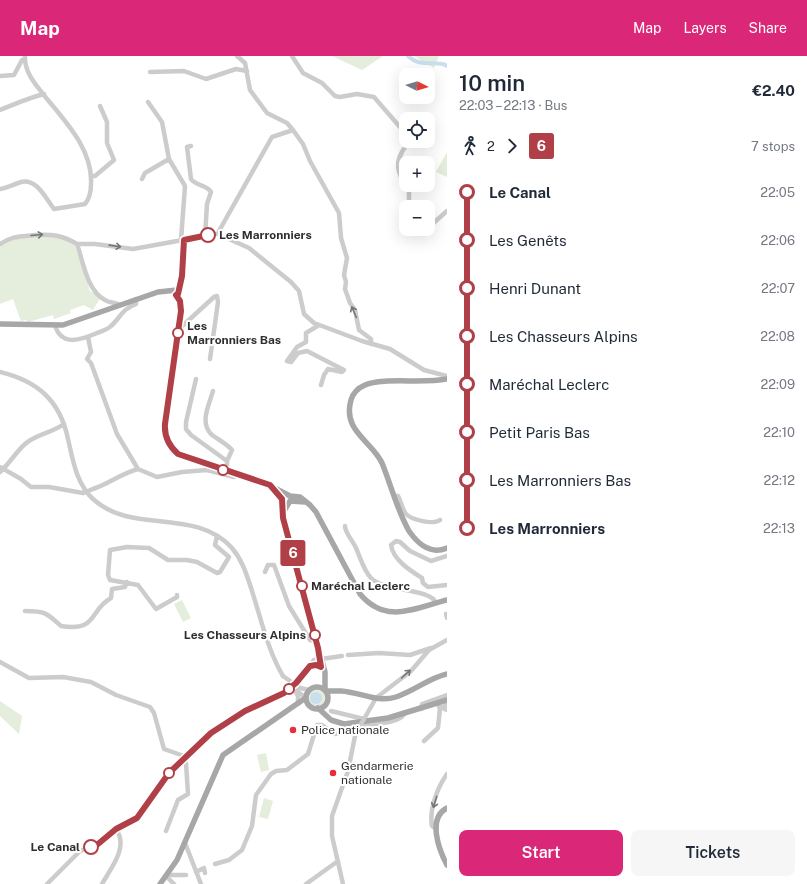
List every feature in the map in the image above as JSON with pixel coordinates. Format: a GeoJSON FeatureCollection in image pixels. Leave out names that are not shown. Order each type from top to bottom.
{"type":"FeatureCollection","features":[{"type":"Feature","properties":{"kind":"main road"},"geometry":{"type":"LineString","coordinates":[[0,324],[55,325],[70,323],[158,292],[175,291],[180,301],[181,311],[165,424],[166,438],[170,446],[178,454],[270,485],[286,499],[307,502],[316,512],[360,594],[368,603],[378,609],[390,613],[406,611],[447,600]]}},
{"type":"Feature","properties":{"kind":"main road"},"geometry":{"type":"LineString","coordinates":[[447,379],[373,383],[361,387],[352,396],[349,407],[351,420],[361,438],[381,462],[406,526],[416,540],[432,550],[447,548]]}},
{"type":"Feature","properties":{"kind":"main road"},"geometry":{"type":"LineString","coordinates":[[160,884],[168,876],[185,843],[223,755],[230,748],[289,711],[305,698],[309,690],[317,687],[322,680],[318,645],[283,518],[286,499]]}},
{"type":"Feature","properties":{"kind":"main road"},"geometry":{"type":"LineString","coordinates":[[320,658],[326,674],[325,690],[329,714]]}},
{"type":"Feature","properties":{"kind":"main road"},"geometry":{"type":"LineString","coordinates":[[317,687],[325,690],[388,699],[447,674]]}},
{"type":"Feature","properties":{"kind":"main road"},"geometry":{"type":"LineString","coordinates":[[318,708],[339,691]]}},
{"type":"Feature","properties":{"kind":"main road"},"geometry":{"type":"LineString","coordinates":[[305,698],[309,706]]}},
{"type":"Feature","properties":{"kind":"main road"},"geometry":{"type":"LineString","coordinates":[[289,711],[309,706],[318,708],[329,714],[335,722],[344,724],[388,718],[447,700]]}},
{"type":"Feature","properties":{"kind":"main road"},"geometry":{"type":"LineString","coordinates":[[447,808],[438,816],[436,829],[442,854],[447,865]]}},
{"type":"Feature","properties":{"kind":"street"},"geometry":{"type":"LineString","coordinates":[[236,56],[245,64],[250,90],[267,113],[286,122],[303,144],[326,191],[339,213],[341,238],[347,258],[344,275],[346,282],[345,289],[350,303],[355,310],[359,330],[371,338],[371,344]]}},
{"type":"Feature","properties":{"kind":"street"},"geometry":{"type":"LineString","coordinates":[[292,56],[303,73],[322,83],[335,96],[340,97],[357,94],[374,97],[399,126]]}},
{"type":"Feature","properties":{"kind":"street"},"geometry":{"type":"LineString","coordinates":[[0,76],[14,75],[22,60],[25,58]]}},
{"type":"Feature","properties":{"kind":"street"},"geometry":{"type":"LineString","coordinates":[[2,189],[22,182],[32,183],[37,186],[54,209],[59,210],[85,204],[89,200],[92,176],[89,158],[76,137],[29,75],[25,58]]}},
{"type":"Feature","properties":{"kind":"street"},"geometry":{"type":"LineString","coordinates":[[150,72],[184,71],[206,79],[236,69],[247,71]]}},
{"type":"Feature","properties":{"kind":"street"},"geometry":{"type":"LineString","coordinates":[[0,110],[20,104],[24,99],[44,94]]}},
{"type":"Feature","properties":{"kind":"street"},"geometry":{"type":"LineString","coordinates":[[148,102],[162,122],[169,159],[185,186],[182,240],[175,291]]}},
{"type":"Feature","properties":{"kind":"street"},"geometry":{"type":"LineString","coordinates":[[92,176],[95,176],[114,160],[107,143],[107,122],[100,106]]}},
{"type":"Feature","properties":{"kind":"street"},"geometry":{"type":"LineString","coordinates":[[218,233],[272,137],[293,130]]}},
{"type":"Feature","properties":{"kind":"street"},"geometry":{"type":"LineString","coordinates":[[191,146],[187,147],[190,179],[192,182],[209,189],[211,192],[207,204],[205,236]]}},
{"type":"Feature","properties":{"kind":"street"},"geometry":{"type":"LineString","coordinates":[[142,179],[145,173],[169,159]]}},
{"type":"Feature","properties":{"kind":"street"},"geometry":{"type":"LineString","coordinates":[[399,159],[399,174]]}},
{"type":"Feature","properties":{"kind":"street"},"geometry":{"type":"LineString","coordinates":[[435,222],[447,211]]}},
{"type":"Feature","properties":{"kind":"street"},"geometry":{"type":"LineString","coordinates":[[0,244],[18,235],[34,236],[49,233],[67,238],[77,244],[95,244],[133,249],[169,241],[218,233],[244,245],[261,256],[291,282],[298,291],[307,318],[319,325],[395,352],[412,364],[424,370],[447,376]]}},
{"type":"Feature","properties":{"kind":"street"},"geometry":{"type":"LineString","coordinates":[[77,244],[89,280],[94,289],[106,301],[120,305]]}},
{"type":"Feature","properties":{"kind":"street"},"geometry":{"type":"LineString","coordinates":[[178,330],[216,296],[218,302],[210,359]]}},
{"type":"Feature","properties":{"kind":"street"},"geometry":{"type":"LineString","coordinates":[[55,325],[62,337],[69,340],[77,340],[88,337],[110,327],[125,309],[136,304],[136,299]]}},
{"type":"Feature","properties":{"kind":"street"},"geometry":{"type":"LineString","coordinates":[[319,325],[306,332],[306,342],[297,347],[287,361],[291,362],[298,353],[307,351],[344,370],[342,372],[328,369],[324,375],[321,385]]}},
{"type":"Feature","properties":{"kind":"street"},"geometry":{"type":"LineString","coordinates":[[88,337],[91,352],[87,359],[91,363],[118,434],[138,469],[157,477],[182,472],[207,470],[234,477],[237,474]]}},
{"type":"Feature","properties":{"kind":"street"},"geometry":{"type":"LineString","coordinates":[[0,372],[19,376],[34,384],[47,395],[56,406],[64,424],[78,477],[92,499],[105,509],[116,514],[131,517],[194,526],[217,536],[233,549],[245,568],[273,656],[283,676],[305,698]]}},
{"type":"Feature","properties":{"kind":"street"},"geometry":{"type":"LineString","coordinates":[[196,379],[186,422],[186,429],[191,435],[227,461]]}},
{"type":"Feature","properties":{"kind":"street"},"geometry":{"type":"LineString","coordinates":[[213,391],[205,418],[206,425],[211,434],[232,450],[227,461],[226,471]]}},
{"type":"Feature","properties":{"kind":"street"},"geometry":{"type":"LineString","coordinates":[[64,424],[55,430],[24,444],[1,470],[21,479],[31,488],[49,487],[83,493],[108,484],[129,472],[138,469]]}},
{"type":"Feature","properties":{"kind":"street"},"geometry":{"type":"LineString","coordinates":[[395,496],[398,496],[408,516],[435,522],[440,520]]}},
{"type":"Feature","properties":{"kind":"street"},"geometry":{"type":"LineString","coordinates":[[344,526],[371,578],[382,585],[417,593],[433,599],[436,603]]}},
{"type":"Feature","properties":{"kind":"street"},"geometry":{"type":"LineString","coordinates":[[177,595],[177,597],[165,605],[156,609],[138,585],[127,582],[113,582],[108,579],[110,550],[127,547],[149,548],[168,560],[187,560],[197,562],[217,573],[229,560],[229,557],[215,545],[217,536]]}},
{"type":"Feature","properties":{"kind":"street"},"geometry":{"type":"LineString","coordinates":[[447,556],[431,561],[410,551],[400,542],[396,541],[391,545],[391,549],[406,568],[422,578],[423,583],[428,587],[447,585]]}},
{"type":"Feature","properties":{"kind":"street"},"geometry":{"type":"LineString","coordinates":[[265,572],[268,564],[274,565],[289,606],[310,640],[318,645]]}},
{"type":"Feature","properties":{"kind":"street"},"geometry":{"type":"LineString","coordinates":[[25,611],[44,612],[51,615],[61,626],[74,627],[86,624],[91,622],[106,602],[111,598],[112,589],[125,587],[127,582]]}},
{"type":"Feature","properties":{"kind":"street"},"geometry":{"type":"LineString","coordinates":[[348,655],[379,653],[410,654],[432,647],[447,640]]}},
{"type":"Feature","properties":{"kind":"street"},"geometry":{"type":"LineString","coordinates":[[343,884],[332,836],[332,816],[350,764],[356,732],[376,698],[411,671],[432,647]]}},
{"type":"Feature","properties":{"kind":"street"},"geometry":{"type":"LineString","coordinates":[[47,884],[76,854],[98,844],[116,829],[137,818],[143,812],[163,780],[211,733],[245,711],[287,692],[296,683],[312,661],[320,658],[342,656]]}},
{"type":"Feature","properties":{"kind":"street"},"geometry":{"type":"LineString","coordinates":[[0,662],[29,678],[63,677],[91,682],[116,695],[150,707],[154,713],[164,749],[181,755],[186,763],[188,794],[178,800],[166,831]]}},
{"type":"Feature","properties":{"kind":"street"},"geometry":{"type":"LineString","coordinates":[[308,668],[314,665],[321,667]]}},
{"type":"Feature","properties":{"kind":"street"},"geometry":{"type":"LineString","coordinates":[[297,690],[309,690]]}},
{"type":"Feature","properties":{"kind":"street"},"geometry":{"type":"LineString","coordinates":[[297,690],[298,704]]}},
{"type":"Feature","properties":{"kind":"street"},"geometry":{"type":"LineString","coordinates":[[421,709],[422,704],[447,695]]}},
{"type":"Feature","properties":{"kind":"street"},"geometry":{"type":"LineString","coordinates":[[435,703],[440,708],[447,710]]}},
{"type":"Feature","properties":{"kind":"street"},"geometry":{"type":"LineString","coordinates":[[440,708],[447,705]]}},
{"type":"Feature","properties":{"kind":"street"},"geometry":{"type":"LineString","coordinates":[[424,741],[438,728],[440,708]]}},
{"type":"Feature","properties":{"kind":"street"},"geometry":{"type":"LineString","coordinates":[[329,714],[363,718]]}},
{"type":"Feature","properties":{"kind":"street"},"geometry":{"type":"LineString","coordinates":[[361,724],[390,722],[400,719],[404,714]]}},
{"type":"Feature","properties":{"kind":"street"},"geometry":{"type":"LineString","coordinates":[[215,864],[229,860],[242,850],[252,826],[256,795],[271,774],[276,771],[287,770],[308,754],[317,725],[322,725],[335,734],[356,732]]}},
{"type":"Feature","properties":{"kind":"street"},"geometry":{"type":"LineString","coordinates":[[436,829],[432,826],[430,817],[440,787],[447,774]]}},
{"type":"Feature","properties":{"kind":"street"},"geometry":{"type":"LineString","coordinates":[[102,884],[120,853],[116,829]]}},
{"type":"Feature","properties":{"kind":"street"},"geometry":{"type":"LineString","coordinates":[[185,843],[201,884]]}},
{"type":"Feature","properties":{"kind":"street"},"geometry":{"type":"LineString","coordinates":[[306,884],[338,861]]}},
{"type":"Feature","properties":{"kind":"street"},"geometry":{"type":"LineString","coordinates":[[196,872],[204,868],[204,873]]}},
{"type":"Feature","properties":{"kind":"street"},"geometry":{"type":"LineString","coordinates":[[168,876],[186,875]]}},
{"type":"Feature","properties":{"kind":"street"},"geometry":{"type":"LineString","coordinates":[[168,876],[174,884]]}},
{"type":"Feature","properties":{"kind":"green space"},"geometry":{"type":"Polygon","coordinates":[[[332,56],[383,56],[362,70],[332,56]]]}},
{"type":"Feature","properties":{"kind":"green space"},"geometry":{"type":"Polygon","coordinates":[[[414,56],[439,56],[434,68],[414,56]]]}},
{"type":"Feature","properties":{"kind":"green space"},"geometry":{"type":"Polygon","coordinates":[[[447,152],[447,177],[436,172],[447,152]]]}},
{"type":"Feature","properties":{"kind":"green space"},"geometry":{"type":"Polygon","coordinates":[[[49,235],[70,241],[75,246],[90,291],[101,297],[93,310],[84,305],[70,310],[71,313],[54,319],[53,315],[28,322],[26,320],[21,321],[13,299],[0,304],[0,245],[12,238],[49,235]]]}},
{"type":"Feature","properties":{"kind":"green space"},"geometry":{"type":"Polygon","coordinates":[[[182,600],[191,618],[183,622],[174,604],[182,600]]]}},
{"type":"Feature","properties":{"kind":"green space"},"geometry":{"type":"Polygon","coordinates":[[[314,690],[320,690],[325,695],[323,704],[320,706],[314,706],[309,701],[309,695],[314,690]]]}},
{"type":"Feature","properties":{"kind":"green space"},"geometry":{"type":"Polygon","coordinates":[[[0,701],[22,716],[19,734],[0,716],[0,701]]]}},
{"type":"Feature","properties":{"kind":"green space"},"geometry":{"type":"Polygon","coordinates":[[[266,753],[269,770],[261,772],[257,755],[266,753]]]}},
{"type":"Feature","properties":{"kind":"green space"},"geometry":{"type":"Polygon","coordinates":[[[264,798],[273,801],[268,819],[259,817],[264,798]]]}},
{"type":"Feature","properties":{"kind":"water"},"geometry":{"type":"Polygon","coordinates":[[[316,692],[320,694],[322,698],[320,702],[316,704],[312,702],[310,698],[312,694],[316,692]]]}},
{"type":"Feature","properties":{"kind":"waterway"},"geometry":{"type":"LineString","coordinates":[[408,56],[419,62],[439,63],[447,66]]}},
{"type":"Feature","properties":{"kind":"bus line","name":"6"},"geometry":{"type":"LineString","coordinates":[[91,847],[98,844],[116,829],[137,818],[143,812],[169,773],[211,733],[245,711],[287,692],[310,666],[316,665],[321,667],[318,648],[283,518],[282,499],[270,485],[178,454],[170,446],[166,438],[164,429],[181,311],[180,301],[176,295],[178,295],[181,284],[184,240],[208,235]]}},
{"type":"Feature","properties":{"kind":"place","name":"Les Marronniers"},"geometry":{"type":"Point","coordinates":[208,235]}},
{"type":"Feature","properties":{"kind":"place","name":"Les Marronniers Bas"},"geometry":{"type":"Point","coordinates":[178,333]}},
{"type":"Feature","properties":{"kind":"place","name":"Maréchal Leclerc"},"geometry":{"type":"Point","coordinates":[302,586]}},
{"type":"Feature","properties":{"kind":"place","name":"Les Chasseurs Alpins"},"geometry":{"type":"Point","coordinates":[315,635]}},
{"type":"Feature","properties":{"kind":"place","name":"Police nationale"},"geometry":{"type":"Point","coordinates":[293,730]}},
{"type":"Feature","properties":{"kind":"place","name":"Gendarmerie nationale"},"geometry":{"type":"Point","coordinates":[333,773]}},
{"type":"Feature","properties":{"kind":"place","name":"Le Canal"},"geometry":{"type":"Point","coordinates":[91,847]}}]}
